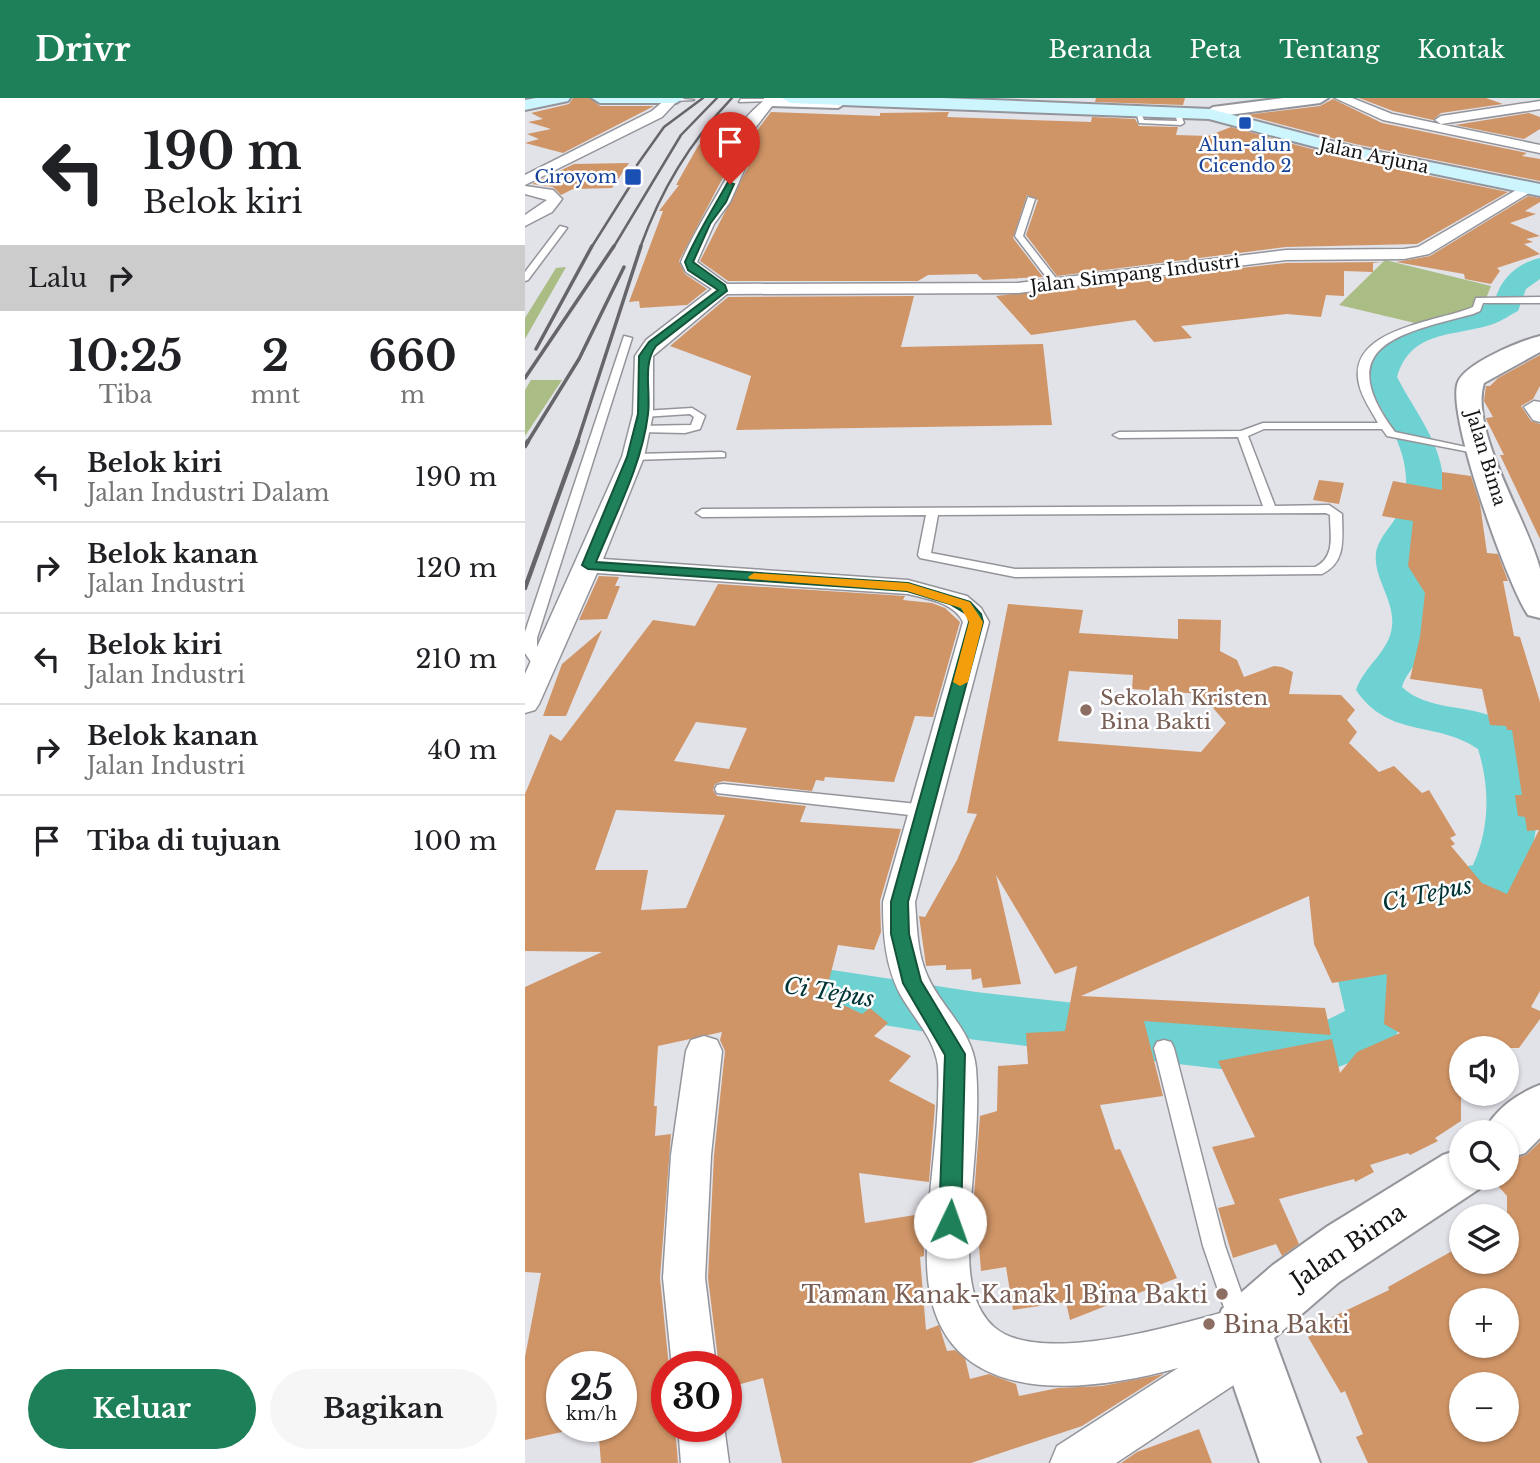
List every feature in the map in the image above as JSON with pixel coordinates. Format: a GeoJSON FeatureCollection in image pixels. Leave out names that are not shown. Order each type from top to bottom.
{"type":"FeatureCollection","features":[{"type":"Feature","properties":{"kind":"main road"},"geometry":{"type":"LineString","coordinates":[[528,102],[562,98]]}},
{"type":"Feature","properties":{"kind":"main road"},"geometry":{"type":"LineString","coordinates":[[600,98],[680,99]]}},
{"type":"Feature","properties":{"kind":"main road"},"geometry":{"type":"LineString","coordinates":[[790,98],[1113,109]]}},
{"type":"Feature","properties":{"kind":"main road","name":"Jalan Arjuna"},"geometry":{"type":"LineString","coordinates":[[1113,109],[1198,110],[1353,152],[1535,189]]}},
{"type":"Feature","properties":{"kind":"main road","name":"Jalan Arjuna"},"geometry":{"type":"LineString","coordinates":[[1113,109],[1138,112],[1198,110]]}},
{"type":"Feature","properties":{"kind":"street","name":"Jalan Arjuna"},"geometry":{"type":"LineString","coordinates":[[869,98],[1014,100],[1113,109]]}},
{"type":"Feature","properties":{"kind":"street"},"geometry":{"type":"LineString","coordinates":[[1198,110],[1321,98]]}},
{"type":"Feature","properties":{"kind":"street"},"geometry":{"type":"LineString","coordinates":[[1341,98],[1388,117],[1540,149]]}},
{"type":"Feature","properties":{"kind":"street"},"geometry":{"type":"LineString","coordinates":[[525,181],[657,114],[680,99]]}},
{"type":"Feature","properties":{"kind":"street"},"geometry":{"type":"LineString","coordinates":[[525,704],[588,565],[632,457],[641,421],[644,356],[647,349],[723,289],[692,268],[689,262],[706,223],[722,202],[739,166],[736,150],[738,141],[750,122],[771,99]]}},
{"type":"Feature","properties":{"kind":"street","name":"Jalan Arjuna"},"geometry":{"type":"LineString","coordinates":[[771,99],[1113,109]]}},
{"type":"Feature","properties":{"kind":"street"},"geometry":{"type":"LineString","coordinates":[[1420,123],[1540,105]]}},
{"type":"Feature","properties":{"kind":"street"},"geometry":{"type":"LineString","coordinates":[[1518,108],[1540,113]]}},
{"type":"Feature","properties":{"kind":"street"},"geometry":{"type":"LineString","coordinates":[[1473,116],[1513,124]]}},
{"type":"Feature","properties":{"kind":"street","name":"Jalan Simpang Industri"},"geometry":{"type":"LineString","coordinates":[[723,289],[974,289],[1056,284],[1286,255],[1375,256],[1423,251],[1535,189]]}},
{"type":"Feature","properties":{"kind":"street"},"geometry":{"type":"LineString","coordinates":[[525,190],[548,193],[555,199],[547,209],[525,221]]}},
{"type":"Feature","properties":{"kind":"street","name":"Jalan Bima"},"geometry":{"type":"LineString","coordinates":[[1537,592],[1481,453],[1468,398],[1469,385],[1476,375],[1540,343]]}},
{"type":"Feature","properties":{"kind":"street"},"geometry":{"type":"LineString","coordinates":[[588,565],[908,587],[966,605],[976,622],[927,811],[899,902],[900,934],[912,983],[955,1054],[947,1274],[958,1313],[971,1337],[984,1350],[1019,1362],[1059,1367],[1245,1339],[1290,1463]]}},
{"type":"Feature","properties":{"kind":"street"},"geometry":{"type":"LineString","coordinates":[[692,1351],[684,1278],[691,1155],[704,1051]]}},
{"type":"Feature","properties":{"kind":"street"},"geometry":{"type":"LineString","coordinates":[[1519,1126],[1540,1106]]}},
{"type":"Feature","properties":{"kind":"street","name":"Jalan Bima"},"geometry":{"type":"LineString","coordinates":[[1074,1463],[1245,1339],[1280,1292],[1328,1255],[1449,1179]]}},
{"type":"Feature","properties":{"kind":"street"},"geometry":{"type":"LineString","coordinates":[[703,1442],[705,1463]]}},
{"type":"Feature","properties":{"kind":"lane"},"geometry":{"type":"LineString","coordinates":[[741,100],[771,99]]}},
{"type":"Feature","properties":{"kind":"lane"},"geometry":{"type":"LineString","coordinates":[[1031,199],[1024,229],[1019,236],[1056,284]]}},
{"type":"Feature","properties":{"kind":"lane"},"geometry":{"type":"LineString","coordinates":[[525,278],[563,228]]}},
{"type":"Feature","properties":{"kind":"lane"},"geometry":{"type":"LineString","coordinates":[[1481,453],[1391,433],[1385,426],[1363,377],[1364,365],[1384,340],[1405,328],[1470,312],[1477,309],[1479,300],[1540,300]]}},
{"type":"Feature","properties":{"kind":"lane"},"geometry":{"type":"LineString","coordinates":[[542,668],[530,650],[530,638],[627,338]]}},
{"type":"Feature","properties":{"kind":"lane"},"geometry":{"type":"LineString","coordinates":[[1119,435],[1242,434],[1263,426],[1385,426]]}},
{"type":"Feature","properties":{"kind":"lane"},"geometry":{"type":"LineString","coordinates":[[1242,434],[1269,508]]}},
{"type":"Feature","properties":{"kind":"lane"},"geometry":{"type":"LineString","coordinates":[[632,457],[721,455]]}},
{"type":"Feature","properties":{"kind":"lane"},"geometry":{"type":"LineString","coordinates":[[702,513],[933,510],[1329,509],[1336,514],[1335,560],[1330,567],[1317,571],[1015,573],[924,555],[933,510]]}},
{"type":"Feature","properties":{"kind":"lane"},"geometry":{"type":"LineString","coordinates":[[723,789],[927,811]]}},
{"type":"Feature","properties":{"kind":"lane"},"geometry":{"type":"LineString","coordinates":[[1164,1048],[1215,1246],[1245,1339]]}},
{"type":"Feature","properties":{"kind":"green space"},"geometry":{"type":"Polygon","coordinates":[[[1385,260],[1491,286],[1483,306],[1474,314],[1419,324],[1339,305],[1385,260]]]}},
{"type":"Feature","properties":{"kind":"green space"},"geometry":{"type":"Polygon","coordinates":[[[566,267],[525,339],[525,318],[556,268],[566,267]]]}},
{"type":"Feature","properties":{"kind":"green space"},"geometry":{"type":"Polygon","coordinates":[[[531,380],[562,380],[525,436],[525,390],[531,380]]]}},
{"type":"Feature","properties":{"kind":"building"},"geometry":{"type":"Polygon","coordinates":[[[573,98],[590,98],[600,106],[654,106],[563,153],[525,143],[539,139],[527,134],[551,129],[528,122],[543,119],[531,113],[569,104],[573,98]]]}},
{"type":"Feature","properties":{"kind":"building"},"geometry":{"type":"Polygon","coordinates":[[[1096,98],[1185,98],[1183,105],[1095,102],[1096,98]]]}},
{"type":"Feature","properties":{"kind":"building"},"geometry":{"type":"Polygon","coordinates":[[[1359,98],[1486,98],[1503,104],[1441,113],[1433,120],[1393,111],[1359,98]]]}},
{"type":"Feature","properties":{"kind":"building"},"geometry":{"type":"Polygon","coordinates":[[[1333,99],[1382,123],[1527,153],[1522,156],[1540,159],[1540,181],[1355,144],[1245,115],[1320,106],[1333,99]]]}},
{"type":"Feature","properties":{"kind":"building"},"geometry":{"type":"Polygon","coordinates":[[[771,112],[880,116],[880,113],[949,112],[947,117],[1091,122],[1092,117],[1135,119],[1139,126],[1178,127],[1176,135],[1208,136],[1231,127],[1352,160],[1508,192],[1417,244],[1286,247],[1057,276],[1026,235],[1038,200],[1027,195],[1013,238],[1043,277],[983,280],[977,274],[928,275],[918,281],[728,281],[700,261],[748,167],[748,142],[771,112]]]}},
{"type":"Feature","properties":{"kind":"building"},"geometry":{"type":"Polygon","coordinates":[[[1529,113],[1540,117],[1540,129],[1524,139],[1455,125],[1529,113]]]}},
{"type":"Feature","properties":{"kind":"building"},"geometry":{"type":"Polygon","coordinates":[[[713,130],[733,130],[726,150],[728,168],[679,261],[685,274],[707,289],[687,305],[640,308],[639,301],[629,302],[663,211],[659,211],[679,185],[676,185],[698,146],[713,130]]]}},
{"type":"Feature","properties":{"kind":"building"},"geometry":{"type":"Polygon","coordinates":[[[629,163],[612,188],[573,189],[561,195],[553,187],[532,184],[574,164],[629,163]]]}},
{"type":"Feature","properties":{"kind":"building"},"geometry":{"type":"Polygon","coordinates":[[[1528,196],[1540,198],[1540,202],[1525,211],[1536,214],[1510,223],[1540,236],[1526,239],[1533,242],[1524,244],[1540,254],[1497,268],[1500,271],[1491,284],[1465,279],[1464,274],[1396,262],[1430,256],[1528,196]]]}},
{"type":"Feature","properties":{"kind":"building"},"geometry":{"type":"Polygon","coordinates":[[[1381,262],[1373,263],[1373,272],[1344,271],[1344,296],[1326,295],[1321,317],[1287,314],[1181,326],[1192,338],[1154,342],[1135,320],[1031,335],[996,296],[1286,263],[1381,262]]]}},
{"type":"Feature","properties":{"kind":"building"},"geometry":{"type":"Polygon","coordinates":[[[914,296],[901,347],[1043,344],[1052,425],[736,430],[751,376],[670,346],[728,297],[914,296]]]}},
{"type":"Feature","properties":{"kind":"building"},"geometry":{"type":"Polygon","coordinates":[[[1540,355],[1540,386],[1533,399],[1521,406],[1531,421],[1540,424],[1540,539],[1500,455],[1504,455],[1486,418],[1493,417],[1484,401],[1486,386],[1540,355]]]}},
{"type":"Feature","properties":{"kind":"building"},"geometry":{"type":"Polygon","coordinates":[[[1442,472],[1471,476],[1480,504],[1487,553],[1498,554],[1508,581],[1503,581],[1514,636],[1520,637],[1540,702],[1540,991],[1531,1007],[1540,1011],[1540,1019],[1519,1048],[1519,1036],[1449,1036],[1449,1106],[1461,1106],[1461,1120],[1449,1120],[1449,1129],[1435,1138],[1438,1141],[1410,1155],[1408,1153],[1370,1165],[1374,1172],[1355,1182],[1354,1179],[1279,1199],[1299,1244],[1282,1256],[1276,1244],[1233,1258],[1218,1208],[1235,1204],[1212,1147],[1255,1137],[1218,1061],[1332,1039],[1340,1073],[1357,1052],[1400,1033],[1384,1024],[1387,974],[1332,983],[1314,944],[1309,896],[1081,996],[1325,1008],[1331,1035],[1144,1021],[1163,1096],[1100,1105],[1115,1150],[1120,1149],[1177,1278],[1070,1320],[1066,1302],[1013,1310],[1006,1267],[981,1271],[976,1209],[973,1209],[980,1116],[997,1111],[998,1066],[1028,1064],[1026,1033],[1065,1031],[1077,966],[1055,974],[996,875],[1021,984],[983,988],[981,978],[972,980],[971,969],[946,970],[946,965],[926,966],[919,916],[925,917],[957,860],[977,814],[967,813],[1008,604],[1083,610],[1079,633],[1178,639],[1178,619],[1221,620],[1220,651],[1237,660],[1244,677],[1274,666],[1282,667],[1293,672],[1289,694],[1341,695],[1355,710],[1347,720],[1357,732],[1349,743],[1379,772],[1394,766],[1422,793],[1429,790],[1456,835],[1450,838],[1455,844],[1451,846],[1482,883],[1507,894],[1539,830],[1527,831],[1525,817],[1518,816],[1515,795],[1522,795],[1512,730],[1507,730],[1506,726],[1490,725],[1482,689],[1410,679],[1420,637],[1425,593],[1408,566],[1413,521],[1382,516],[1393,481],[1442,490],[1442,472]],[[1069,671],[1058,741],[1201,752],[1226,723],[1201,694],[1132,689],[1133,675],[1069,671]]]}},
{"type":"Feature","properties":{"kind":"building"},"geometry":{"type":"Polygon","coordinates":[[[1319,480],[1344,483],[1339,504],[1313,500],[1319,480]]]}},
{"type":"Feature","properties":{"kind":"building"},"geometry":{"type":"Polygon","coordinates":[[[599,576],[619,577],[615,586],[620,586],[607,619],[579,620],[599,576]]]}},
{"type":"Feature","properties":{"kind":"building"},"geometry":{"type":"Polygon","coordinates":[[[718,584],[905,596],[903,600],[932,603],[945,608],[960,622],[933,717],[915,716],[894,782],[825,777],[824,781],[816,780],[812,791],[723,781],[715,784],[713,790],[717,796],[806,806],[800,822],[901,829],[880,901],[881,932],[874,950],[838,945],[825,996],[862,1014],[870,1008],[888,1023],[874,1036],[911,1056],[889,1081],[935,1105],[929,1182],[859,1173],[865,1223],[915,1215],[917,1235],[923,1234],[924,1256],[920,1257],[926,1330],[939,1325],[947,1351],[955,1350],[965,1358],[970,1379],[989,1374],[1016,1384],[1019,1396],[1058,1388],[1102,1386],[1164,1374],[1082,1426],[971,1463],[782,1463],[763,1378],[742,1384],[742,1351],[717,1351],[708,1278],[714,1155],[725,1051],[720,1040],[722,1032],[658,1046],[655,1136],[671,1134],[660,1278],[667,1351],[651,1351],[651,1442],[676,1442],[678,1463],[601,1463],[599,1442],[637,1442],[637,1351],[546,1351],[546,1435],[525,1440],[525,1357],[541,1273],[525,1272],[525,987],[602,952],[525,951],[525,794],[550,734],[561,741],[653,620],[695,626],[718,584]],[[696,722],[674,761],[729,769],[747,728],[696,722]],[[616,810],[595,870],[648,870],[641,910],[686,908],[725,815],[616,810]]]}},
{"type":"Feature","properties":{"kind":"building"},"geometry":{"type":"Polygon","coordinates":[[[602,630],[566,716],[543,716],[562,664],[602,630]]]}},
{"type":"Feature","properties":{"kind":"building"},"geometry":{"type":"Polygon","coordinates":[[[1540,1142],[1540,1463],[1368,1463],[1356,1437],[1363,1434],[1345,1391],[1341,1393],[1308,1337],[1325,1329],[1322,1322],[1389,1290],[1388,1287],[1449,1253],[1449,1274],[1519,1274],[1519,1204],[1507,1204],[1507,1196],[1502,1190],[1519,1190],[1519,1157],[1526,1155],[1540,1142]]]}},
{"type":"Feature","properties":{"kind":"building"},"geometry":{"type":"Polygon","coordinates":[[[1199,1429],[1212,1463],[1121,1463],[1137,1452],[1199,1429]]]}},
{"type":"Feature","properties":{"kind":"waterway","name":"Ci Tepus"},"geometry":{"type":"LineString","coordinates":[[761,982],[976,1016],[1229,1045],[1326,1047],[1360,1033],[1372,1024],[1375,1013],[1361,959],[1359,932],[1366,907],[1492,881],[1506,848],[1512,812],[1506,762],[1502,748],[1495,738],[1468,724],[1405,710],[1391,702],[1379,690],[1385,675],[1406,648],[1413,632],[1413,612],[1398,568],[1396,552],[1419,511],[1425,493],[1422,458],[1381,377],[1388,354],[1416,334],[1434,327],[1484,317],[1508,305],[1513,285],[1540,266]]}},
{"type":"Feature","properties":{"kind":"railway"},"geometry":{"type":"LineString","coordinates":[[637,165],[664,127],[703,98]]}},
{"type":"Feature","properties":{"kind":"railway"},"geometry":{"type":"LineString","coordinates":[[613,248],[681,135],[717,98]]}},
{"type":"Feature","properties":{"kind":"railway"},"geometry":{"type":"LineString","coordinates":[[640,248],[657,206],[678,168],[702,132],[732,98]]}},
{"type":"Feature","properties":{"kind":"railway"},"geometry":{"type":"LineString","coordinates":[[591,248],[630,186]]}},
{"type":"Feature","properties":{"kind":"railway"},"geometry":{"type":"LineString","coordinates":[[536,349],[592,246]]}},
{"type":"Feature","properties":{"kind":"railway"},"geometry":{"type":"LineString","coordinates":[[525,378],[614,246]]}},
{"type":"Feature","properties":{"kind":"railway"},"geometry":{"type":"LineString","coordinates":[[577,443],[641,246]]}},
{"type":"Feature","properties":{"kind":"railway"},"geometry":{"type":"LineString","coordinates":[[527,443],[579,359],[624,267]]}},
{"type":"Feature","properties":{"kind":"railway"},"geometry":{"type":"LineString","coordinates":[[525,446],[528,441]]}},
{"type":"Feature","properties":{"kind":"railway"},"geometry":{"type":"LineString","coordinates":[[525,588],[578,441]]}},
{"type":"Feature","properties":{"kind":"slow traffic"},"geometry":{"type":"LineString","coordinates":[[754,577],[908,587],[966,605],[974,614],[976,622],[960,682]]}},
{"type":"Feature","properties":{"kind":"place","name":"Alun-alun Cicendo 2"},"geometry":{"type":"Point","coordinates":[1245,123]}},
{"type":"Feature","properties":{"kind":"place","name":"Ciroyom"},"geometry":{"type":"Point","coordinates":[633,177]}},
{"type":"Feature","properties":{"kind":"place","name":"Sekolah Kristen Bina Bakti"},"geometry":{"type":"Point","coordinates":[1086,710]}},
{"type":"Feature","properties":{"kind":"place","name":"Taman Kanak-Kanak 1 Bina Bakti"},"geometry":{"type":"Point","coordinates":[1222,1294]}},
{"type":"Feature","properties":{"kind":"place","name":"Bina Bakti"},"geometry":{"type":"Point","coordinates":[1209,1324]}},
{"type":"Feature","properties":{"kind":"route"},"geometry":{"type":"LineString","coordinates":[[730,184],[722,202],[706,223],[689,262],[692,268],[722,287],[722,291],[647,349],[644,356],[643,414],[632,457],[588,565],[908,587],[966,605],[974,614],[976,622],[927,811],[899,902],[900,934],[912,983],[955,1054],[956,1091],[950,1222]]}}]}
